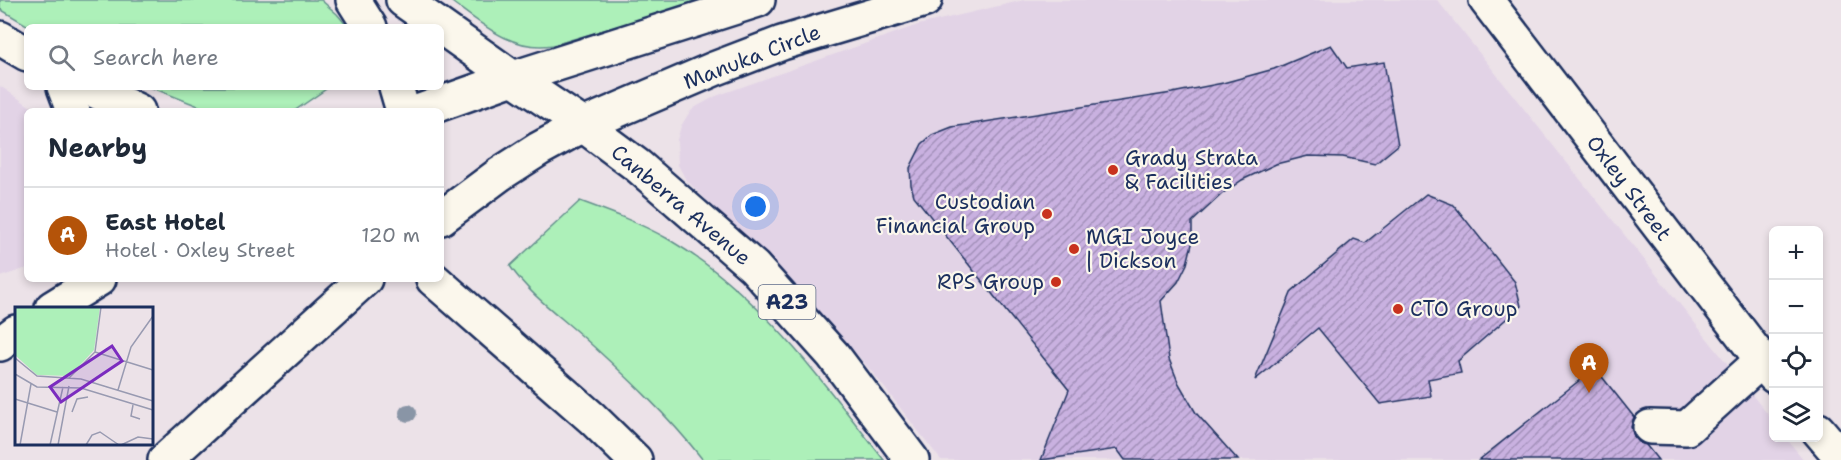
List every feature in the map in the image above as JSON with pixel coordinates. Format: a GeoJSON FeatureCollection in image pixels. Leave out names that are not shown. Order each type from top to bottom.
{"type":"FeatureCollection","features":[{"type":"Feature","properties":{"kind":"main road"},"geometry":{"type":"LineString","coordinates":[[353,0],[368,24]]}},
{"type":"Feature","properties":{"kind":"main road","name":"Canberra Avenue"},"geometry":{"type":"LineString","coordinates":[[403,0],[437,24]]}},
{"type":"Feature","properties":{"kind":"main road"},"geometry":{"type":"LineString","coordinates":[[428,108],[513,78],[758,0]]}},
{"type":"Feature","properties":{"kind":"main road","name":"Manuka Circle"},"geometry":{"type":"LineString","coordinates":[[444,216],[500,174],[539,149],[584,125],[714,69],[782,43],[925,0]]}},
{"type":"Feature","properties":{"kind":"main road","name":"Oxley Street"},"geometry":{"type":"LineString","coordinates":[[1486,0],[1767,368]]}},
{"type":"Feature","properties":{"kind":"main road","name":"Canberra Avenue"},"geometry":{"type":"LineString","coordinates":[[444,29],[584,125],[638,166],[754,267],[833,355],[912,460]]}},
{"type":"Feature","properties":{"kind":"main road"},"geometry":{"type":"LineString","coordinates":[[0,38],[24,52]]}},
{"type":"Feature","properties":{"kind":"main road"},"geometry":{"type":"LineString","coordinates":[[65,90],[72,108]]}},
{"type":"Feature","properties":{"kind":"main road"},"geometry":{"type":"LineString","coordinates":[[93,90],[132,108]]}},
{"type":"Feature","properties":{"kind":"main road"},"geometry":{"type":"LineString","coordinates":[[397,90],[402,108]]}},
{"type":"Feature","properties":{"kind":"main road"},"geometry":{"type":"LineString","coordinates":[[40,307],[53,282]]}},
{"type":"Feature","properties":{"kind":"main road"},"geometry":{"type":"LineString","coordinates":[[55,307],[94,282]]}},
{"type":"Feature","properties":{"kind":"main road"},"geometry":{"type":"LineString","coordinates":[[165,460],[362,282]]}},
{"type":"Feature","properties":{"kind":"main road"},"geometry":{"type":"LineString","coordinates":[[436,282],[592,418],[635,460]]}},
{"type":"Feature","properties":{"kind":"main road"},"geometry":{"type":"LineString","coordinates":[[0,344],[15,333]]}},
{"type":"Feature","properties":{"kind":"main road"},"geometry":{"type":"LineString","coordinates":[[1650,427],[1687,428],[1767,368]]}},
{"type":"Feature","properties":{"kind":"main road"},"geometry":{"type":"LineString","coordinates":[[1823,436],[1841,457]]}},
{"type":"Feature","properties":{"kind":"shaded area"},"geometry":{"type":"Polygon","coordinates":[[[1024,0],[1437,0],[1769,416],[1769,442],[1789,442],[1804,460],[941,460],[873,373],[838,333],[777,268],[686,180],[678,165],[677,140],[681,126],[694,108],[716,96],[918,25],[1024,0]]]}},
{"type":"Feature","properties":{"kind":"shaded area"},"geometry":{"type":"Polygon","coordinates":[[[0,86],[33,108],[24,108],[24,269],[0,277],[0,86]]]}},
{"type":"Feature","properties":{"kind":"green space"},"geometry":{"type":"Polygon","coordinates":[[[0,0],[321,0],[345,24],[25,24],[0,9],[0,0]]]}},
{"type":"Feature","properties":{"kind":"green space"},"geometry":{"type":"Polygon","coordinates":[[[449,0],[708,0],[553,45],[538,46],[510,40],[497,34],[449,0]]]}},
{"type":"Feature","properties":{"kind":"green space"},"geometry":{"type":"Polygon","coordinates":[[[158,90],[325,90],[298,108],[203,108],[158,90]]]}},
{"type":"Feature","properties":{"kind":"green space"},"geometry":{"type":"Polygon","coordinates":[[[580,201],[636,223],[668,239],[701,260],[731,284],[812,368],[884,460],[703,460],[645,395],[534,294],[510,266],[580,201]]]}},
{"type":"Feature","properties":{"kind":"building","name":"MGI Joyce | Dickson"},"geometry":{"type":"Polygon","coordinates":[[[1331,45],[1347,68],[1384,62],[1398,145],[1375,164],[1343,157],[1308,156],[1276,164],[1242,180],[1222,194],[1192,222],[1192,244],[1187,264],[1178,282],[1161,301],[1169,359],[1178,382],[1196,413],[1238,460],[1125,460],[1117,449],[1041,460],[1069,390],[914,196],[910,168],[922,144],[932,135],[952,127],[1223,83],[1274,69],[1331,45]]]}},
{"type":"Feature","properties":{"kind":"building"},"geometry":{"type":"Polygon","coordinates":[[[1426,194],[1454,205],[1515,282],[1521,306],[1458,361],[1461,373],[1428,379],[1431,396],[1380,404],[1318,328],[1255,380],[1292,291],[1354,239],[1365,243],[1426,194]]]}},
{"type":"Feature","properties":{"kind":"building"},"geometry":{"type":"Polygon","coordinates":[[[1595,368],[1634,417],[1631,427],[1634,436],[1640,443],[1646,445],[1658,460],[1479,460],[1595,368]]]}},
{"type":"Feature","properties":{"kind":"place","name":"Grady Strata & Facilities"},"geometry":{"type":"Point","coordinates":[1113,170]}},
{"type":"Feature","properties":{"kind":"place","name":"Custodian Financial Group"},"geometry":{"type":"Point","coordinates":[1047,214]}},
{"type":"Feature","properties":{"kind":"place","name":"MGI Joyce | Dickson"},"geometry":{"type":"Point","coordinates":[1074,249]}},
{"type":"Feature","properties":{"kind":"place","name":"RPS Group"},"geometry":{"type":"Point","coordinates":[1056,282]}},
{"type":"Feature","properties":{"kind":"place","name":"CTO Group"},"geometry":{"type":"Point","coordinates":[1398,309]}},
{"type":"Feature","properties":{"kind":"place","name":"East Hotel"},"geometry":{"type":"Point","coordinates":[1589,393]}}]}
